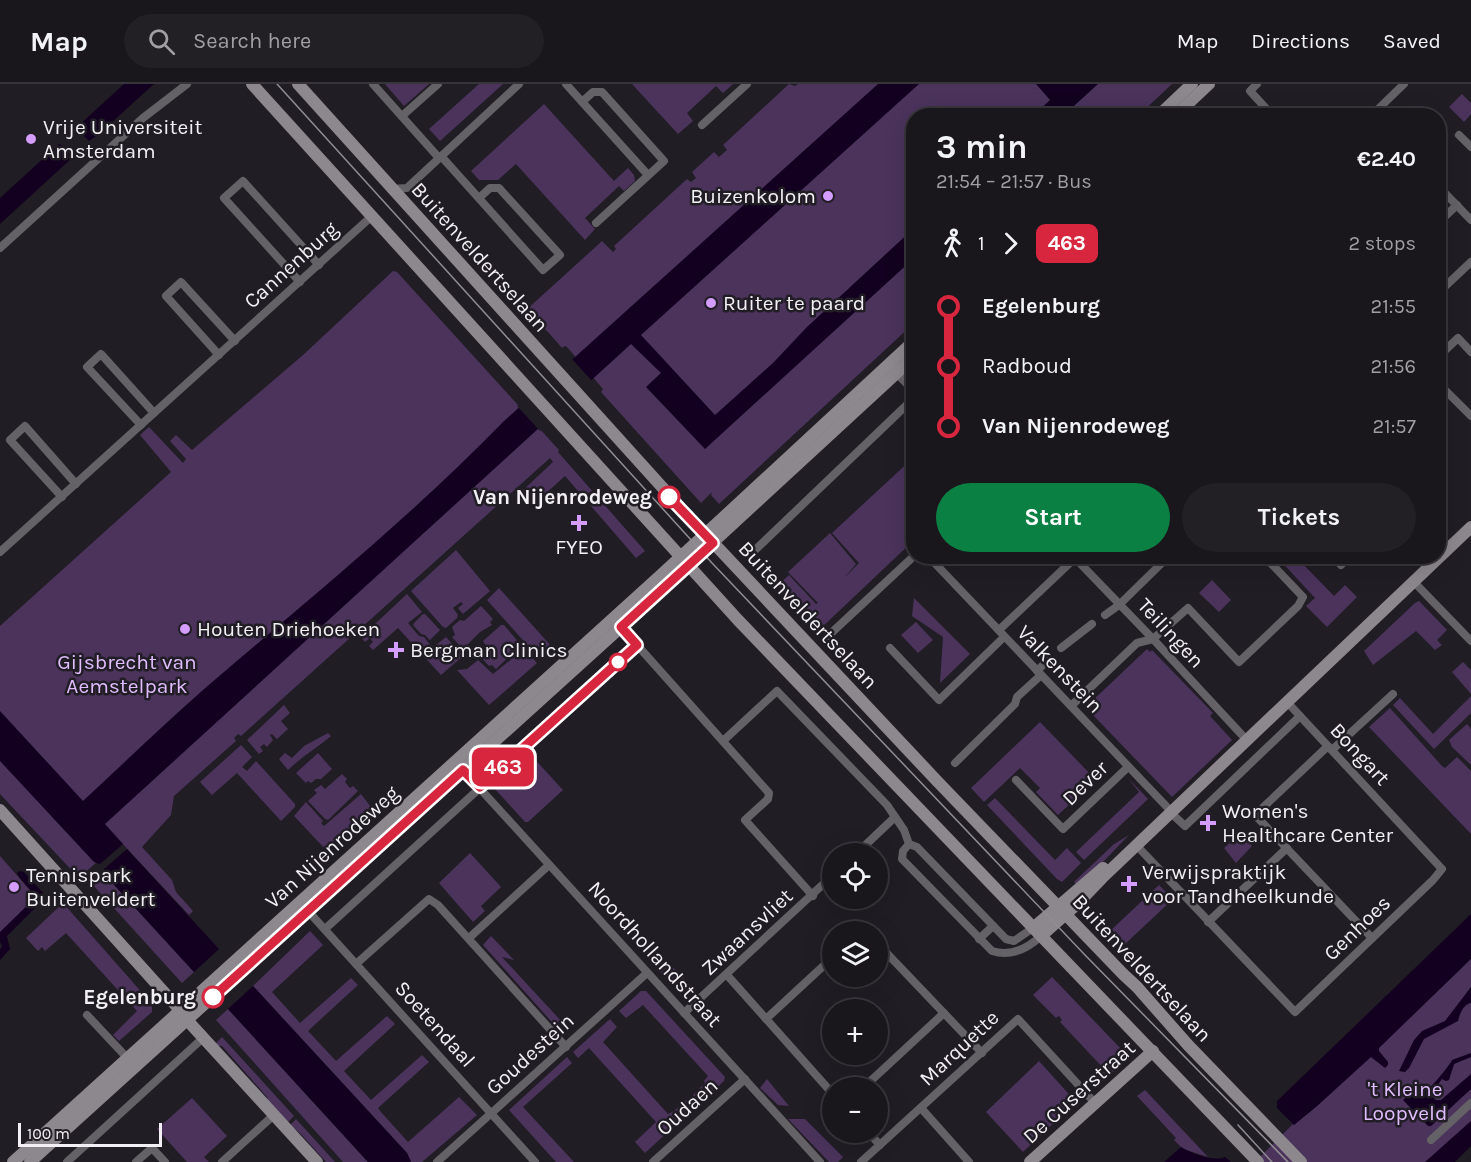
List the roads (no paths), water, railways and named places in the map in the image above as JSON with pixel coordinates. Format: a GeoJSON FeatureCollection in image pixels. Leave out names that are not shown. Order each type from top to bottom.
{"type":"FeatureCollection","features":[{"type":"Feature","properties":{"kind":"main road"},"geometry":{"type":"LineString","coordinates":[[252,84],[683,562],[1257,1161]]}},
{"type":"Feature","properties":{"kind":"main road","name":"Buitenveldertselaan"},"geometry":{"type":"LineString","coordinates":[[298,84],[709,538],[1301,1162]]}},
{"type":"Feature","properties":{"kind":"main road"},"geometry":{"type":"LineString","coordinates":[[1178,108],[1192,84]]}},
{"type":"Feature","properties":{"kind":"main road"},"geometry":{"type":"LineString","coordinates":[[1181,108],[1209,84]]}},
{"type":"Feature","properties":{"kind":"main road","name":"Van Nijenrodeweg"},"geometry":{"type":"LineString","coordinates":[[23,1160],[683,562],[892,369],[906,351]]}},
{"type":"Feature","properties":{"kind":"main road","name":"Van Nijenrodeweg"},"geometry":{"type":"LineString","coordinates":[[892,369],[906,361]]}},
{"type":"Feature","properties":{"kind":"main road"},"geometry":{"type":"LineString","coordinates":[[1446,540],[1471,516]]}},
{"type":"Feature","properties":{"kind":"main road"},"geometry":{"type":"LineString","coordinates":[[1446,542],[1471,527]]}},
{"type":"Feature","properties":{"kind":"main road","name":"Van Nijenrodeweg"},"geometry":{"type":"LineString","coordinates":[[229,974],[308,911],[621,627],[683,562]]}},
{"type":"Feature","properties":{"kind":"main road"},"geometry":{"type":"LineString","coordinates":[[1411,579],[1423,564]]}},
{"type":"Feature","properties":{"kind":"main road"},"geometry":{"type":"LineString","coordinates":[[1037,932],[1285,700],[1424,564]]}},
{"type":"Feature","properties":{"kind":"main road"},"geometry":{"type":"LineString","coordinates":[[0,810],[317,1162]]}},
{"type":"Feature","properties":{"kind":"main road","name":"De Cuserstraat"},"geometry":{"type":"LineString","coordinates":[[1030,1162],[1153,1051]]}},
{"type":"Feature","properties":{"kind":"street"},"geometry":{"type":"LineString","coordinates":[[0,248],[143,118],[187,84]]}},
{"type":"Feature","properties":{"kind":"street"},"geometry":{"type":"LineString","coordinates":[[373,84],[543,270],[560,255],[499,188],[490,188],[479,198]]}},
{"type":"Feature","properties":{"kind":"street"},"geometry":{"type":"LineString","coordinates":[[402,116],[438,84]]}},
{"type":"Feature","properties":{"kind":"street"},"geometry":{"type":"LineString","coordinates":[[391,189],[407,188],[519,84]]}},
{"type":"Feature","properties":{"kind":"street"},"geometry":{"type":"LineString","coordinates":[[566,84],[648,176]]}},
{"type":"Feature","properties":{"kind":"street"},"geometry":{"type":"LineString","coordinates":[[702,124],[747,84]]}},
{"type":"Feature","properties":{"kind":"street"},"geometry":{"type":"LineString","coordinates":[[1257,84],[1250,91],[1266,108]]}},
{"type":"Feature","properties":{"kind":"street"},"geometry":{"type":"LineString","coordinates":[[1379,108],[1404,84]]}},
{"type":"Feature","properties":{"kind":"street"},"geometry":{"type":"LineString","coordinates":[[582,102],[593,92],[602,92],[664,161],[596,222]]}},
{"type":"Feature","properties":{"kind":"street"},"geometry":{"type":"LineString","coordinates":[[1459,135],[1471,147]]}},
{"type":"Feature","properties":{"kind":"street"},"geometry":{"type":"LineString","coordinates":[[300,282],[224,198],[243,181],[319,265]]}},
{"type":"Feature","properties":{"kind":"street"},"geometry":{"type":"LineString","coordinates":[[1446,194],[1471,220]]}},
{"type":"Feature","properties":{"kind":"street"},"geometry":{"type":"LineString","coordinates":[[1446,215],[1457,205]]}},
{"type":"Feature","properties":{"kind":"street","name":"Cannenburg"},"geometry":{"type":"LineString","coordinates":[[0,552],[372,216]]}},
{"type":"Feature","properties":{"kind":"street"},"geometry":{"type":"LineString","coordinates":[[1446,285],[1471,262]]}},
{"type":"Feature","properties":{"kind":"street"},"geometry":{"type":"LineString","coordinates":[[219,355],[166,296],[181,282],[235,341]]}},
{"type":"Feature","properties":{"kind":"street"},"geometry":{"type":"LineString","coordinates":[[1446,349],[1458,338],[1471,352]]}},
{"type":"Feature","properties":{"kind":"street"},"geometry":{"type":"LineString","coordinates":[[141,425],[87,367],[101,354],[154,413]]}},
{"type":"Feature","properties":{"kind":"street"},"geometry":{"type":"LineString","coordinates":[[892,369],[906,384]]}},
{"type":"Feature","properties":{"kind":"street"},"geometry":{"type":"LineString","coordinates":[[1446,391],[1471,416]]}},
{"type":"Feature","properties":{"kind":"street"},"geometry":{"type":"LineString","coordinates":[[754,551],[906,406]]}},
{"type":"Feature","properties":{"kind":"street"},"geometry":{"type":"LineString","coordinates":[[62,497],[10,440],[25,426],[76,484]]}},
{"type":"Feature","properties":{"kind":"street"},"geometry":{"type":"LineString","coordinates":[[828,636],[906,563]]}},
{"type":"Feature","properties":{"kind":"street","name":"Valkenstein"},"geometry":{"type":"LineString","coordinates":[[935,564],[1169,810]]}},
{"type":"Feature","properties":{"kind":"street"},"geometry":{"type":"LineString","coordinates":[[890,648],[939,700],[1067,564]]}},
{"type":"Feature","properties":{"kind":"street","name":"Teilingen"},"geometry":{"type":"LineString","coordinates":[[1081,564],[1154,639],[1245,738]]}},
{"type":"Feature","properties":{"kind":"street"},"geometry":{"type":"LineString","coordinates":[[1104,615],[1119,605],[1161,564]]}},
{"type":"Feature","properties":{"kind":"street"},"geometry":{"type":"LineString","coordinates":[[1071,706],[1137,643],[1154,639],[1188,608],[1239,662],[1298,606],[1303,597],[1272,564]]}},
{"type":"Feature","properties":{"kind":"street"},"geometry":{"type":"LineString","coordinates":[[1411,579],[1471,641]]}},
{"type":"Feature","properties":{"kind":"street"},"geometry":{"type":"LineString","coordinates":[[1061,648],[1092,624]]}},
{"type":"Feature","properties":{"kind":"street"},"geometry":{"type":"LineString","coordinates":[[621,627],[769,793],[768,799],[745,820],[813,896]]}},
{"type":"Feature","properties":{"kind":"street"},"geometry":{"type":"LineString","coordinates":[[325,929],[637,645]]}},
{"type":"Feature","properties":{"kind":"street"},"geometry":{"type":"LineString","coordinates":[[955,762],[1015,704],[1017,697],[1049,659]]}},
{"type":"Feature","properties":{"kind":"street"},"geometry":{"type":"LineString","coordinates":[[723,741],[777,691],[887,805],[904,830],[909,844],[917,847],[993,926],[1010,941],[1037,932]]}},
{"type":"Feature","properties":{"kind":"street"},"geometry":{"type":"LineString","coordinates":[[1372,938],[1255,815],[1393,694]]}},
{"type":"Feature","properties":{"kind":"street","name":"Bongart"},"geometry":{"type":"LineString","coordinates":[[1285,700],[1442,869]]}},
{"type":"Feature","properties":{"kind":"street"},"geometry":{"type":"LineString","coordinates":[[1169,810],[1185,826],[1300,716]]}},
{"type":"Feature","properties":{"kind":"street","name":"Dever"},"geometry":{"type":"LineString","coordinates":[[1016,780],[1063,829],[1128,767]]}},
{"type":"Feature","properties":{"kind":"street","name":"Noordhollandstraat"},"geometry":{"type":"LineString","coordinates":[[463,770],[646,973],[746,1079],[817,1161]]}},
{"type":"Feature","properties":{"kind":"street"},"geometry":{"type":"LineString","coordinates":[[868,843],[895,817]]}},
{"type":"Feature","properties":{"kind":"street"},"geometry":{"type":"LineString","coordinates":[[1134,843],[1208,922],[1287,848]]}},
{"type":"Feature","properties":{"kind":"street"},"geometry":{"type":"LineString","coordinates":[[909,844],[903,851],[902,859],[992,951],[1008,954],[1023,950],[1037,932]]}},
{"type":"Feature","properties":{"kind":"street"},"geometry":{"type":"LineString","coordinates":[[469,939],[549,865]]}},
{"type":"Feature","properties":{"kind":"street","name":"Genhoes"},"geometry":{"type":"LineString","coordinates":[[1208,922],[1295,1012],[1442,869]]}},
{"type":"Feature","properties":{"kind":"street","name":"Zwaansvliet"},"geometry":{"type":"LineString","coordinates":[[684,1013],[822,887]]}},
{"type":"Feature","properties":{"kind":"street"},"geometry":{"type":"LineString","coordinates":[[356,964],[429,899],[438,905],[566,1047]]}},
{"type":"Feature","properties":{"kind":"street","name":"Soetendaal"},"geometry":{"type":"LineString","coordinates":[[308,911],[535,1162]]}},
{"type":"Feature","properties":{"kind":"street"},"geometry":{"type":"LineString","coordinates":[[979,939],[993,926]]}},
{"type":"Feature","properties":{"kind":"street"},"geometry":{"type":"LineString","coordinates":[[888,954],[982,1053]]}},
{"type":"Feature","properties":{"kind":"street"},"geometry":{"type":"LineString","coordinates":[[766,1019],[822,967]]}},
{"type":"Feature","properties":{"kind":"street","name":"Goudestein"},"geometry":{"type":"LineString","coordinates":[[437,1162],[646,973]]}},
{"type":"Feature","properties":{"kind":"street"},"geometry":{"type":"LineString","coordinates":[[727,975],[822,1082]]}},
{"type":"Feature","properties":{"kind":"street"},"geometry":{"type":"LineString","coordinates":[[875,1077],[944,1013]]}},
{"type":"Feature","properties":{"kind":"street"},"geometry":{"type":"LineString","coordinates":[[87,1015],[131,1063]]}},
{"type":"Feature","properties":{"kind":"street","name":"Marquette"},"geometry":{"type":"LineString","coordinates":[[861,1162],[1018,1019],[1095,1103]]}},
{"type":"Feature","properties":{"kind":"street"},"geometry":{"type":"LineString","coordinates":[[67,1162],[203,1038]]}},
{"type":"Feature","properties":{"kind":"street","name":"Oudaen"},"geometry":{"type":"LineString","coordinates":[[653,1162],[746,1079]]}},
{"type":"Feature","properties":{"kind":"street"},"geometry":{"type":"LineString","coordinates":[[1431,1140],[1471,1103]]}},
{"type":"Feature","properties":{"kind":"street","name":"Marquette"},"geometry":{"type":"LineString","coordinates":[[921,1108],[969,1162]]}},
{"type":"Feature","properties":{"kind":"street"},"geometry":{"type":"LineString","coordinates":[[222,1162],[274,1114]]}},
{"type":"Feature","properties":{"kind":"street"},"geometry":{"type":"LineString","coordinates":[[136,1162],[152,1148],[165,1162]]}},
{"type":"Feature","properties":{"kind":"tram line"},"geometry":{"type":"LineString","coordinates":[[277,84],[712,563],[1085,955],[1288,1162]]}},
{"type":"Feature","properties":{"kind":"tram line"},"geometry":{"type":"LineString","coordinates":[[1238,1125],[1272,1162]]}},
{"type":"Feature","properties":{"kind":"place","name":"Vrije Universiteit Amsterdam"},"geometry":{"type":"Point","coordinates":[31,139]}},
{"type":"Feature","properties":{"kind":"place","name":"Buizenkolom"},"geometry":{"type":"Point","coordinates":[828,196]}},
{"type":"Feature","properties":{"kind":"place","name":"Ruiter te paard"},"geometry":{"type":"Point","coordinates":[711,303]}},
{"type":"Feature","properties":{"kind":"place","name":"Van Nijenrodeweg"},"geometry":{"type":"Point","coordinates":[669,497]}},
{"type":"Feature","properties":{"kind":"place","name":"FYEO"},"geometry":{"type":"Point","coordinates":[579,523]}},
{"type":"Feature","properties":{"kind":"place","name":"Houten Driehoeken"},"geometry":{"type":"Point","coordinates":[185,629]}},
{"type":"Feature","properties":{"kind":"place","name":"Bergman Clinics"},"geometry":{"type":"Point","coordinates":[396,650]}},
{"type":"Feature","properties":{"kind":"place","name":"Women's Healthcare Center"},"geometry":{"type":"Point","coordinates":[1208,823]}},
{"type":"Feature","properties":{"kind":"place","name":"Verwijspraktijk voor Tandheelkunde"},"geometry":{"type":"Point","coordinates":[1129,884]}},
{"type":"Feature","properties":{"kind":"place","name":"Tennispark Buitenveldert"},"geometry":{"type":"Point","coordinates":[14,887]}},
{"type":"Feature","properties":{"kind":"place","name":"Egelenburg"},"geometry":{"type":"Point","coordinates":[213,997]}},
{"type":"Feature","properties":{"kind":"park label","name":"Gijsbrecht van Aemstelpark"},"geometry":{"type":"Point","coordinates":[127,674]}},
{"type":"Feature","properties":{"kind":"park label","name":"'t Kleine Loopveld"},"geometry":{"type":"Point","coordinates":[1405,1101]}}]}
